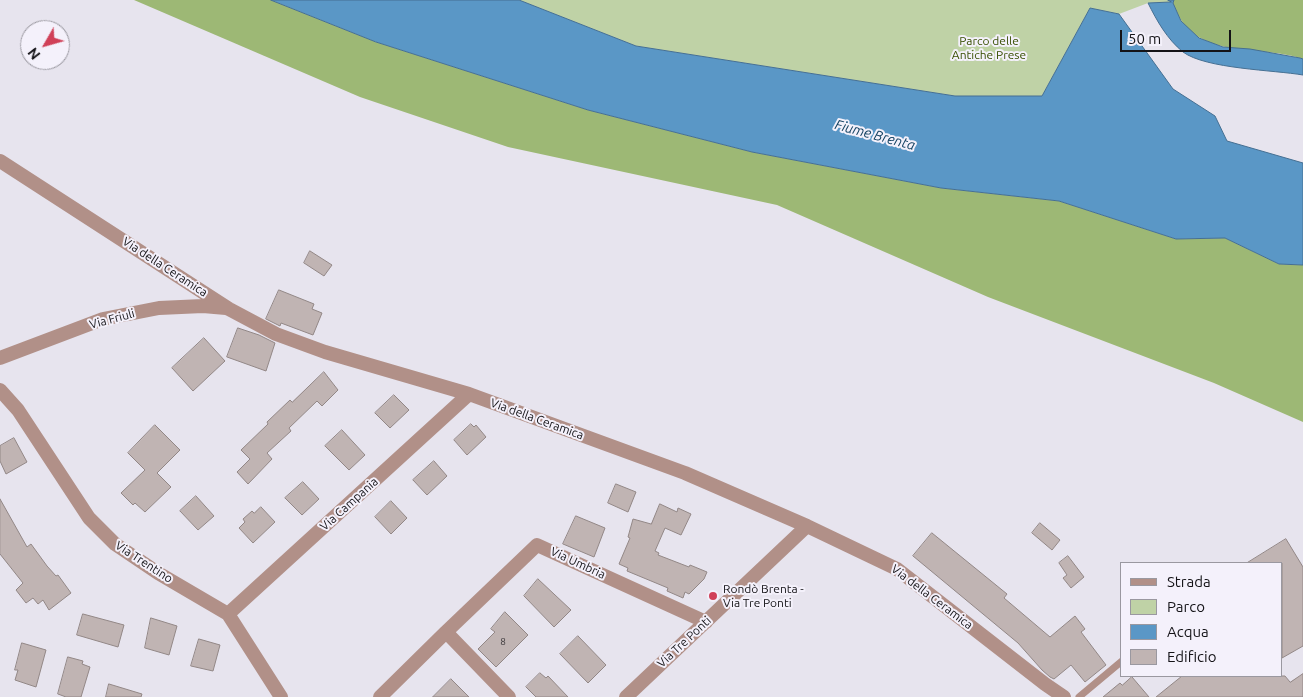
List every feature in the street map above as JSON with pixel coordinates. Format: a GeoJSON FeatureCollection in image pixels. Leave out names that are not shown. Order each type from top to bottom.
{"type":"FeatureCollection","features":[{"type":"Feature","properties":{"kind":"street","name":"Via della Ceramica"},"geometry":{"type":"LineString","coordinates":[[0,161],[229,309],[276,334],[325,352],[469,394],[684,472],[898,568],[1064,697]]}},
{"type":"Feature","properties":{"kind":"street","name":"Via Friuli"},"geometry":{"type":"LineString","coordinates":[[0,358],[103,319],[158,308],[204,306],[229,309]]}},
{"type":"Feature","properties":{"kind":"street","name":"Via Trentino"},"geometry":{"type":"LineString","coordinates":[[0,390],[18,410],[89,518],[115,544],[158,573],[228,614],[280,697]]}},
{"type":"Feature","properties":{"kind":"street","name":"Via Campania"},"geometry":{"type":"LineString","coordinates":[[228,614],[469,394]]}},
{"type":"Feature","properties":{"kind":"street","name":"Via Tre Ponti"},"geometry":{"type":"LineString","coordinates":[[626,697],[807,526]]}},
{"type":"Feature","properties":{"kind":"street","name":"Via Umbria"},"geometry":{"type":"LineString","coordinates":[[380,697],[537,544],[706,622]]}},
{"type":"Feature","properties":{"kind":"street"},"geometry":{"type":"LineString","coordinates":[[446,632],[509,697]]}},
{"type":"Feature","properties":{"kind":"lane"},"geometry":{"type":"LineString","coordinates":[[1079,697],[1120,663]]}},
{"type":"Feature","properties":{"kind":"green space"},"geometry":{"type":"Polygon","coordinates":[[[134,0],[271,0],[376,42],[588,110],[752,152],[941,188],[1059,201],[1176,239],[1225,238],[1279,264],[1303,265],[1303,422],[1214,383],[988,297],[777,205],[508,147],[360,97],[134,0]]]}},
{"type":"Feature","properties":{"kind":"green space","name":"Parco delle Antiche Prese"},"geometry":{"type":"Polygon","coordinates":[[[519,0],[1174,0],[1172,2],[1148,3],[1119,14],[1090,8],[1042,96],[955,96],[636,46],[519,0]]]}},
{"type":"Feature","properties":{"kind":"green space"},"geometry":{"type":"Polygon","coordinates":[[[1174,0],[1303,0],[1303,59],[1271,52],[1237,49],[1206,41],[1192,32],[1181,20],[1172,2],[1174,0]]]}},
{"type":"Feature","properties":{"kind":"water","name":"Fiume Brenta"},"geometry":{"type":"Polygon","coordinates":[[[271,0],[519,0],[636,46],[955,96],[1042,96],[1090,8],[1119,14],[1173,89],[1215,116],[1227,141],[1303,163],[1303,265],[1279,264],[1225,238],[1176,239],[1059,201],[941,188],[752,152],[588,110],[376,42],[271,0]]]}},
{"type":"Feature","properties":{"kind":"water"},"geometry":{"type":"Polygon","coordinates":[[[1168,0],[1174,0],[1173,3],[1181,21],[1199,38],[1223,47],[1250,49],[1303,59],[1303,75],[1207,62],[1183,52],[1167,36],[1148,3],[1171,2],[1168,0]]]}},
{"type":"Feature","properties":{"kind":"building"},"geometry":{"type":"Polygon","coordinates":[[[310,251],[332,265],[324,276],[304,263],[310,251]]]}},
{"type":"Feature","properties":{"kind":"building"},"geometry":{"type":"Polygon","coordinates":[[[279,290],[314,304],[312,309],[322,313],[313,335],[281,323],[280,326],[266,319],[279,290]]]}},
{"type":"Feature","properties":{"kind":"building"},"geometry":{"type":"Polygon","coordinates":[[[238,328],[275,343],[266,371],[227,357],[238,328]]]}},
{"type":"Feature","properties":{"kind":"building"},"geometry":{"type":"Polygon","coordinates":[[[204,338],[225,361],[193,391],[172,368],[204,338]]]}},
{"type":"Feature","properties":{"kind":"building"},"geometry":{"type":"Polygon","coordinates":[[[324,372],[338,390],[322,406],[317,401],[289,428],[291,431],[267,453],[272,459],[248,484],[237,472],[250,459],[241,450],[290,400],[292,402],[324,372]]]}},
{"type":"Feature","properties":{"kind":"building"},"geometry":{"type":"Polygon","coordinates":[[[394,395],[409,410],[390,428],[375,413],[394,395]]]}},
{"type":"Feature","properties":{"kind":"building"},"geometry":{"type":"Polygon","coordinates":[[[471,424],[474,427],[476,425],[486,437],[467,455],[454,440],[471,424]]]}},
{"type":"Feature","properties":{"kind":"building"},"geometry":{"type":"Polygon","coordinates":[[[155,425],[180,450],[157,473],[171,487],[145,512],[135,503],[133,505],[121,493],[145,470],[128,453],[155,425]]]}},
{"type":"Feature","properties":{"kind":"building"},"geometry":{"type":"Polygon","coordinates":[[[342,430],[365,455],[349,470],[325,446],[342,430]]]}},
{"type":"Feature","properties":{"kind":"building"},"geometry":{"type":"Polygon","coordinates":[[[14,438],[27,462],[6,474],[0,461],[0,446],[14,438]]]}},
{"type":"Feature","properties":{"kind":"building"},"geometry":{"type":"Polygon","coordinates":[[[434,461],[447,476],[427,495],[413,480],[434,461]]]}},
{"type":"Feature","properties":{"kind":"building"},"geometry":{"type":"Polygon","coordinates":[[[303,482],[319,499],[302,515],[285,498],[303,482]]]}},
{"type":"Feature","properties":{"kind":"building"},"geometry":{"type":"Polygon","coordinates":[[[616,484],[636,492],[628,512],[608,503],[616,484]]]}},
{"type":"Feature","properties":{"kind":"building"},"geometry":{"type":"Polygon","coordinates":[[[196,496],[214,516],[198,530],[180,511],[196,496]]]}},
{"type":"Feature","properties":{"kind":"building"},"geometry":{"type":"Polygon","coordinates":[[[0,499],[27,547],[31,544],[47,566],[56,576],[58,575],[71,593],[49,610],[43,600],[38,604],[33,598],[26,603],[16,590],[23,583],[0,554],[0,499]]]}},
{"type":"Feature","properties":{"kind":"building"},"geometry":{"type":"Polygon","coordinates":[[[391,501],[407,518],[391,534],[375,517],[391,501]]]}},
{"type":"Feature","properties":{"kind":"building"},"geometry":{"type":"Polygon","coordinates":[[[660,504],[677,512],[678,508],[691,514],[681,535],[665,528],[655,551],[659,553],[658,555],[707,572],[704,579],[689,594],[685,592],[683,598],[667,591],[668,588],[627,571],[628,568],[619,564],[630,538],[628,537],[633,519],[651,524],[660,504]]]}},
{"type":"Feature","properties":{"kind":"building"},"geometry":{"type":"Polygon","coordinates":[[[261,507],[275,522],[253,543],[239,528],[245,522],[243,519],[252,511],[254,513],[261,507]]]}},
{"type":"Feature","properties":{"kind":"building"},"geometry":{"type":"Polygon","coordinates":[[[576,516],[605,528],[594,557],[563,544],[576,516]]]}},
{"type":"Feature","properties":{"kind":"building"},"geometry":{"type":"Polygon","coordinates":[[[1040,523],[1060,540],[1052,550],[1032,533],[1040,523]]]}},
{"type":"Feature","properties":{"kind":"building"},"geometry":{"type":"Polygon","coordinates":[[[932,533],[1007,594],[1004,598],[1050,637],[1075,616],[1085,629],[1081,632],[1106,665],[1085,682],[1071,665],[1054,679],[1050,677],[1018,643],[913,556],[932,533]]]}},
{"type":"Feature","properties":{"kind":"building"},"geometry":{"type":"Polygon","coordinates":[[[1286,539],[1303,567],[1303,646],[1283,657],[1283,562],[1249,562],[1286,539]]]}},
{"type":"Feature","properties":{"kind":"building"},"geometry":{"type":"Polygon","coordinates":[[[1068,556],[1084,577],[1071,588],[1063,578],[1067,575],[1059,563],[1068,556]]]}},
{"type":"Feature","properties":{"kind":"building"},"geometry":{"type":"Polygon","coordinates":[[[538,579],[571,610],[554,627],[524,596],[538,579]]]}},
{"type":"Feature","properties":{"kind":"building"},"geometry":{"type":"Polygon","coordinates":[[[505,612],[528,635],[496,667],[478,649],[495,632],[491,629],[505,612]]]}},
{"type":"Feature","properties":{"kind":"building"},"geometry":{"type":"Polygon","coordinates":[[[83,614],[124,625],[118,647],[77,635],[83,614]]]}},
{"type":"Feature","properties":{"kind":"building"},"geometry":{"type":"Polygon","coordinates":[[[151,618],[177,626],[169,655],[145,648],[151,618]]]}},
{"type":"Feature","properties":{"kind":"building"},"geometry":{"type":"Polygon","coordinates":[[[578,636],[606,665],[588,683],[560,654],[578,636]]]}},
{"type":"Feature","properties":{"kind":"building"},"geometry":{"type":"Polygon","coordinates":[[[199,639],[220,645],[213,671],[191,666],[199,639]]]}},
{"type":"Feature","properties":{"kind":"building"},"geometry":{"type":"Polygon","coordinates":[[[22,643],[46,650],[36,687],[15,680],[18,670],[15,670],[22,643]]]}},
{"type":"Feature","properties":{"kind":"building"},"geometry":{"type":"Polygon","coordinates":[[[68,657],[83,661],[82,664],[90,667],[81,697],[66,697],[58,694],[68,657]]]}},
{"type":"Feature","properties":{"kind":"building"},"geometry":{"type":"Polygon","coordinates":[[[540,673],[546,678],[548,676],[568,697],[536,697],[526,687],[540,673]]]}},
{"type":"Feature","properties":{"kind":"building"},"geometry":{"type":"Polygon","coordinates":[[[1303,674],[1303,697],[1156,697],[1181,677],[1285,676],[1290,682],[1303,674]]]}},
{"type":"Feature","properties":{"kind":"building"},"geometry":{"type":"Polygon","coordinates":[[[1132,677],[1149,697],[1103,697],[1120,683],[1122,685],[1132,677]]]}},
{"type":"Feature","properties":{"kind":"building"},"geometry":{"type":"Polygon","coordinates":[[[451,679],[469,697],[433,697],[451,679]]]}},
{"type":"Feature","properties":{"kind":"building"},"geometry":{"type":"Polygon","coordinates":[[[109,684],[142,694],[141,697],[106,697],[109,684]]]}},
{"type":"Feature","properties":{"kind":"place","name":"Rondò Brenta - Via Tre Ponti"},"geometry":{"type":"Point","coordinates":[713,596]}}]}
